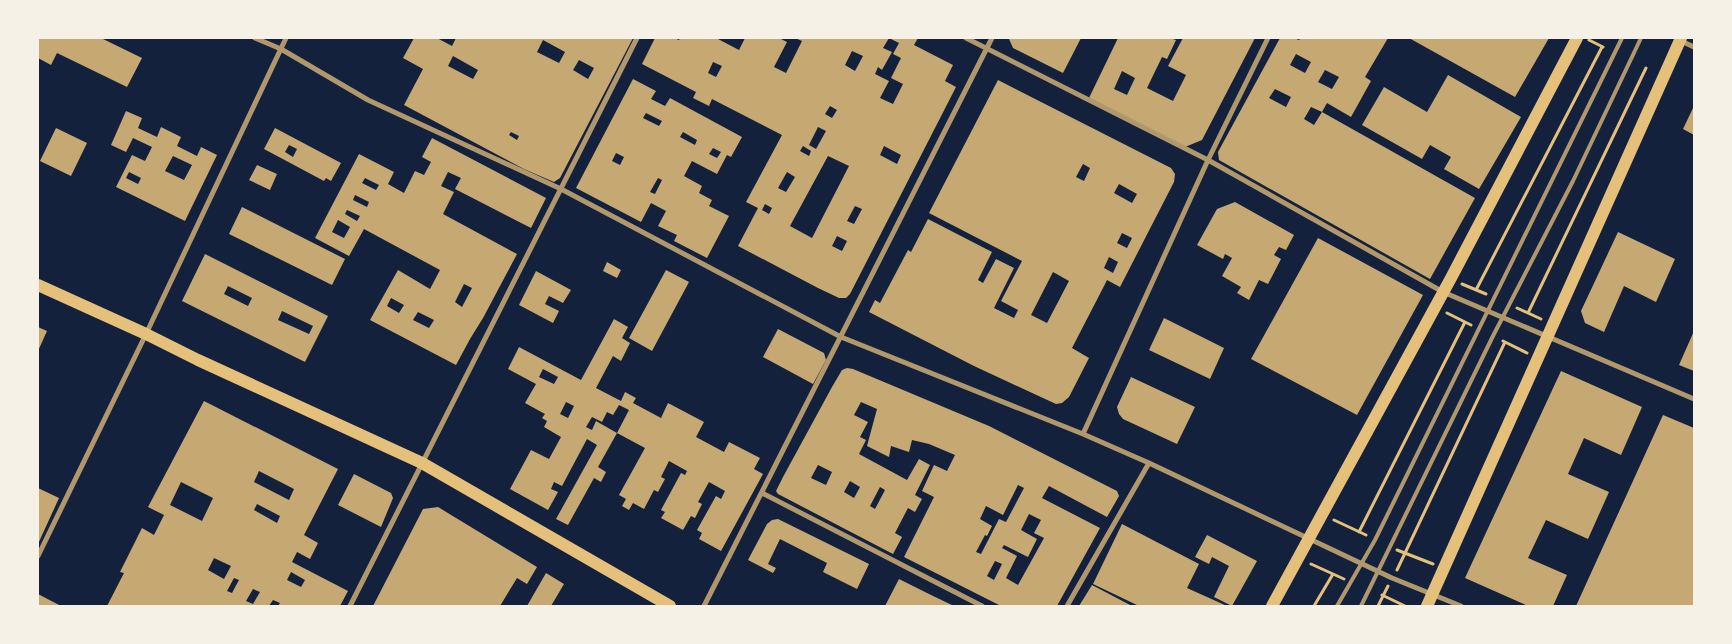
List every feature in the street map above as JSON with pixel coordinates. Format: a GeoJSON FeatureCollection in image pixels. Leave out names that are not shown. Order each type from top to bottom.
{"type":"FeatureCollection","features":[{"type":"Feature","properties":{"kind":"main road"},"geometry":{"type":"LineString","coordinates":[[1272,606],[1443,292],[1577,38]]}},
{"type":"Feature","properties":{"kind":"main road"},"geometry":{"type":"LineString","coordinates":[[1427,606],[1548,336],[1678,38]]}},
{"type":"Feature","properties":{"kind":"main road"},"geometry":{"type":"LineString","coordinates":[[38,285],[422,463],[670,606]]}},
{"type":"Feature","properties":{"kind":"street"},"geometry":{"type":"LineString","coordinates":[[255,38],[281,49],[368,100],[561,189],[840,337],[1083,434],[1149,463],[1378,572],[1460,606]]}},
{"type":"Feature","properties":{"kind":"street"},"geometry":{"type":"LineString","coordinates":[[38,556],[146,334],[286,38]]}},
{"type":"Feature","properties":{"kind":"street"},"geometry":{"type":"LineString","coordinates":[[350,606],[638,38]]}},
{"type":"Feature","properties":{"kind":"street"},"geometry":{"type":"LineString","coordinates":[[966,38],[1208,160],[1443,292],[1694,399]]}},
{"type":"Feature","properties":{"kind":"street"},"geometry":{"type":"LineString","coordinates":[[704,606],[992,38]]}},
{"type":"Feature","properties":{"kind":"street"},"geometry":{"type":"LineString","coordinates":[[1083,434],[1208,160],[1268,38]]}},
{"type":"Feature","properties":{"kind":"street"},"geometry":{"type":"LineString","coordinates":[[1678,38],[1694,47]]}},
{"type":"Feature","properties":{"kind":"street"},"geometry":{"type":"LineString","coordinates":[[1067,606],[1149,463]]}},
{"type":"Feature","properties":{"kind":"street"},"geometry":{"type":"LineString","coordinates":[[762,493],[982,606]]}},
{"type":"Feature","properties":{"kind":"lane"},"geometry":{"type":"LineString","coordinates":[[1337,606],[1362,564],[1622,38]]}},
{"type":"Feature","properties":{"kind":"lane"},"geometry":{"type":"LineString","coordinates":[[1361,606],[1573,181],[1642,38]]}},
{"type":"Feature","properties":{"kind":"path"},"geometry":{"type":"LineString","coordinates":[[1476,290],[1602,47]]}},
{"type":"Feature","properties":{"kind":"path"},"geometry":{"type":"LineString","coordinates":[[1528,313],[1646,68]]}},
{"type":"Feature","properties":{"kind":"path"},"geometry":{"type":"LineString","coordinates":[[1359,532],[1465,322]]}},
{"type":"Feature","properties":{"kind":"path"},"geometry":{"type":"LineString","coordinates":[[1378,606],[1409,546],[1505,342]]}},
{"type":"Feature","properties":{"kind":"path"},"geometry":{"type":"LineString","coordinates":[[1314,606],[1333,574]]}},
{"type":"Feature","properties":{"kind":"building"},"geometry":{"type":"Polygon","coordinates":[[[38,38],[101,38],[142,58],[127,87],[57,53],[51,65],[38,58],[38,38]]]}},
{"type":"Feature","properties":{"kind":"building"},"geometry":{"type":"Polygon","coordinates":[[[414,38],[437,38],[452,46],[456,38],[633,38],[560,178],[554,182],[524,169],[404,105],[423,69],[403,58],[414,38]],[[543,40],[537,52],[559,63],[565,52],[543,40]],[[453,56],[448,66],[473,79],[478,70],[453,56]],[[579,60],[573,70],[588,79],[594,68],[579,60]],[[511,132],[509,135],[517,140],[519,136],[511,132]]]}},
{"type":"Feature","properties":{"kind":"building"},"geometry":{"type":"Polygon","coordinates":[[[655,38],[674,38],[679,40],[680,38],[719,38],[739,50],[745,38],[779,38],[787,42],[774,67],[786,73],[802,41],[795,38],[889,38],[918,38],[914,45],[953,65],[945,81],[956,87],[850,294],[846,298],[839,298],[738,246],[758,208],[746,202],[782,135],[712,99],[709,106],[693,98],[696,92],[642,64],[655,38]],[[889,38],[883,48],[892,52],[882,70],[878,67],[875,74],[889,81],[880,98],[893,104],[903,84],[891,78],[901,58],[893,54],[899,43],[889,38]],[[852,51],[845,65],[855,71],[863,56],[852,51]],[[713,62],[708,73],[716,77],[722,66],[713,62]],[[830,106],[825,114],[832,118],[837,110],[830,106]],[[818,127],[809,145],[816,149],[826,131],[818,127]],[[803,146],[800,151],[809,156],[811,151],[803,146]],[[884,146],[880,155],[897,164],[901,155],[884,146]],[[828,156],[790,226],[812,238],[849,166],[828,156]],[[787,172],[778,188],[786,192],[795,177],[787,172]],[[765,204],[762,210],[769,214],[772,208],[765,204]],[[855,206],[847,221],[854,224],[862,209],[855,206]],[[837,236],[832,246],[842,251],[847,241],[837,236]]]}},
{"type":"Feature","properties":{"kind":"building"},"geometry":{"type":"Polygon","coordinates":[[[1010,38],[1081,38],[1063,73],[1013,48],[1010,38]]]}},
{"type":"Feature","properties":{"kind":"building"},"geometry":{"type":"Polygon","coordinates":[[[1118,38],[1170,38],[1176,40],[1167,59],[1162,57],[1147,88],[1173,101],[1186,75],[1168,66],[1183,38],[1255,38],[1202,140],[1185,147],[1089,98],[1118,38]],[[1122,71],[1114,89],[1127,95],[1135,78],[1122,71]]]}},
{"type":"Feature","properties":{"kind":"building"},"geometry":{"type":"Polygon","coordinates":[[[1280,38],[1299,40],[1301,38],[1388,38],[1365,77],[1371,81],[1351,117],[1327,103],[1322,112],[1475,198],[1430,279],[1219,160],[1218,152],[1280,38]],[[1296,54],[1290,65],[1305,73],[1311,62],[1296,54]],[[1325,70],[1318,82],[1332,89],[1339,77],[1325,70]],[[1275,89],[1269,98],[1286,107],[1291,97],[1275,89]],[[1311,107],[1304,119],[1314,125],[1322,112],[1311,107]]]}},
{"type":"Feature","properties":{"kind":"building"},"geometry":{"type":"Polygon","coordinates":[[[1409,38],[1549,38],[1515,97],[1409,38]]]}},
{"type":"Feature","properties":{"kind":"building"},"geometry":{"type":"Polygon","coordinates":[[[1448,75],[1521,117],[1479,189],[1444,169],[1451,157],[1430,145],[1422,159],[1362,125],[1384,87],[1427,112],[1448,75]]]}},
{"type":"Feature","properties":{"kind":"building"},"geometry":{"type":"Polygon","coordinates":[[[633,79],[656,91],[651,99],[665,106],[670,98],[742,137],[731,157],[727,155],[717,174],[692,161],[684,176],[702,186],[699,193],[712,200],[709,206],[729,216],[707,258],[674,241],[677,235],[658,226],[666,211],[651,203],[641,222],[576,188],[633,79]],[[646,113],[643,118],[659,126],[662,121],[646,113]],[[683,132],[680,137],[695,145],[697,140],[683,132]],[[713,148],[709,154],[717,158],[721,152],[713,148]],[[616,153],[612,161],[620,165],[624,157],[616,153]],[[658,178],[650,192],[655,194],[662,180],[658,178]]]}},
{"type":"Feature","properties":{"kind":"building"},"geometry":{"type":"Polygon","coordinates":[[[998,80],[1171,168],[1175,174],[1174,182],[1120,287],[1107,280],[1072,348],[1089,358],[1069,397],[1062,403],[1056,404],[974,366],[869,312],[875,300],[880,303],[908,250],[911,252],[928,219],[992,252],[978,280],[983,283],[996,259],[1014,268],[994,308],[1014,318],[1018,310],[1001,301],[1022,261],[929,213],[998,80]],[[1083,164],[1076,177],[1084,181],[1090,168],[1083,164]],[[1119,184],[1114,193],[1132,203],[1137,194],[1119,184]],[[1122,233],[1117,243],[1127,248],[1132,238],[1122,233]],[[1109,257],[1104,268],[1113,273],[1118,262],[1109,257]],[[1053,272],[1031,315],[1047,323],[1069,281],[1053,272]]]}},
{"type":"Feature","properties":{"kind":"building"},"geometry":{"type":"Polygon","coordinates":[[[1694,106],[1694,135],[1683,129],[1694,106]]]}},
{"type":"Feature","properties":{"kind":"building"},"geometry":{"type":"Polygon","coordinates":[[[126,111],[142,118],[138,128],[157,137],[161,127],[181,137],[177,146],[197,156],[201,147],[217,155],[185,221],[116,187],[132,155],[145,161],[152,147],[133,138],[126,152],[111,145],[126,111]],[[173,156],[165,171],[184,180],[192,165],[173,156]],[[129,172],[126,178],[138,184],[141,178],[129,172]]]}},
{"type":"Feature","properties":{"kind":"building"},"geometry":{"type":"Polygon","coordinates":[[[56,128],[87,143],[71,176],[40,161],[56,128]]]}},
{"type":"Feature","properties":{"kind":"building"},"geometry":{"type":"Polygon","coordinates":[[[275,128],[341,163],[331,181],[326,178],[324,181],[264,149],[275,128]],[[289,145],[285,152],[293,157],[297,149],[289,145]]]}},
{"type":"Feature","properties":{"kind":"building"},"geometry":{"type":"Polygon","coordinates":[[[432,138],[546,198],[531,228],[455,189],[461,178],[448,172],[441,186],[454,192],[443,214],[517,254],[456,365],[370,320],[398,270],[430,289],[440,270],[364,229],[349,256],[315,238],[359,154],[394,172],[388,184],[404,193],[415,171],[424,175],[431,162],[422,157],[432,138]],[[365,178],[362,183],[376,190],[379,185],[365,178]],[[355,195],[353,200],[367,207],[369,202],[355,195]],[[347,210],[345,214],[357,221],[360,216],[347,210]],[[338,220],[332,232],[344,238],[350,227],[338,220]],[[464,284],[455,302],[462,307],[472,288],[464,284]],[[391,298],[387,306],[399,313],[404,305],[391,298]],[[418,312],[413,320],[429,328],[434,320],[418,312]]]}},
{"type":"Feature","properties":{"kind":"building"},"geometry":{"type":"Polygon","coordinates":[[[257,165],[277,174],[270,190],[249,180],[257,165]]]}},
{"type":"Feature","properties":{"kind":"building"},"geometry":{"type":"Polygon","coordinates":[[[1235,202],[1294,235],[1286,250],[1279,247],[1274,255],[1281,259],[1268,284],[1259,280],[1249,300],[1237,293],[1241,287],[1222,276],[1232,258],[1225,254],[1223,259],[1197,245],[1217,209],[1235,202]]]}},
{"type":"Feature","properties":{"kind":"building"},"geometry":{"type":"Polygon","coordinates":[[[242,207],[345,259],[332,285],[229,234],[242,207]]]}},
{"type":"Feature","properties":{"kind":"building"},"geometry":{"type":"Polygon","coordinates":[[[1618,232],[1675,259],[1656,302],[1624,286],[1604,332],[1585,323],[1581,311],[1618,232]]]}},
{"type":"Feature","properties":{"kind":"building"},"geometry":{"type":"Polygon","coordinates":[[[1318,238],[1423,295],[1357,415],[1251,359],[1318,238]]]}},
{"type":"Feature","properties":{"kind":"building"},"geometry":{"type":"Polygon","coordinates":[[[205,254],[328,316],[305,362],[182,301],[205,254]],[[228,286],[224,294],[248,306],[252,298],[228,286]],[[282,311],[278,320],[309,334],[313,326],[282,311]]]}},
{"type":"Feature","properties":{"kind":"building"},"geometry":{"type":"Polygon","coordinates":[[[607,262],[621,270],[617,278],[603,271],[607,262]]]}},
{"type":"Feature","properties":{"kind":"building"},"geometry":{"type":"Polygon","coordinates":[[[666,270],[689,282],[652,351],[629,338],[666,270]]]}},
{"type":"Feature","properties":{"kind":"building"},"geometry":{"type":"Polygon","coordinates":[[[536,271],[571,290],[563,303],[549,296],[545,304],[559,311],[553,323],[519,305],[536,271]]]}},
{"type":"Feature","properties":{"kind":"building"},"geometry":{"type":"Polygon","coordinates":[[[1164,318],[1224,348],[1210,379],[1149,350],[1164,318]]]}},
{"type":"Feature","properties":{"kind":"building"},"geometry":{"type":"Polygon","coordinates":[[[614,319],[628,327],[622,338],[630,343],[621,361],[613,356],[596,388],[621,401],[625,392],[636,398],[633,403],[661,418],[668,403],[704,422],[696,437],[724,452],[729,442],[760,458],[754,469],[763,474],[721,551],[699,539],[702,533],[697,530],[716,496],[721,499],[725,491],[709,482],[698,502],[702,504],[695,518],[691,516],[683,530],[661,518],[665,512],[661,510],[681,473],[685,475],[687,471],[669,461],[661,477],[665,479],[658,492],[654,490],[644,509],[633,503],[629,510],[622,506],[626,499],[619,495],[645,448],[617,433],[598,467],[606,472],[601,482],[594,478],[568,525],[556,519],[597,445],[587,439],[562,486],[554,482],[551,489],[558,492],[548,510],[510,489],[531,450],[549,459],[561,437],[544,427],[547,421],[542,418],[545,414],[525,403],[536,384],[508,369],[519,347],[581,380],[614,319]],[[543,369],[539,377],[554,384],[558,377],[543,369]],[[566,402],[560,414],[568,418],[574,406],[566,402]],[[619,405],[613,415],[607,412],[602,422],[592,417],[586,427],[592,430],[596,421],[617,433],[629,410],[619,405]]]}},
{"type":"Feature","properties":{"kind":"building"},"geometry":{"type":"Polygon","coordinates":[[[38,327],[47,331],[38,351],[38,327]]]}},
{"type":"Feature","properties":{"kind":"building"},"geometry":{"type":"Polygon","coordinates":[[[778,329],[824,353],[826,360],[813,384],[763,357],[778,329]]]}},
{"type":"Feature","properties":{"kind":"building"},"geometry":{"type":"Polygon","coordinates":[[[1694,331],[1694,371],[1679,365],[1694,331]]]}},
{"type":"Feature","properties":{"kind":"building"},"geometry":{"type":"Polygon","coordinates":[[[847,368],[853,369],[989,426],[1117,491],[1119,496],[1107,517],[1049,486],[1042,498],[1100,528],[1057,606],[1001,606],[904,557],[934,497],[922,491],[934,465],[947,471],[955,455],[929,444],[912,440],[909,452],[891,446],[889,457],[867,446],[877,409],[861,402],[854,415],[868,422],[860,437],[866,440],[859,454],[907,480],[919,459],[930,465],[915,495],[922,499],[915,512],[908,508],[895,533],[902,537],[893,554],[778,494],[776,491],[783,477],[842,370],[847,368]],[[818,465],[811,478],[826,485],[832,472],[818,465]],[[850,481],[844,492],[854,498],[860,487],[850,481]],[[1018,485],[1003,515],[986,506],[980,519],[992,526],[976,552],[981,554],[999,519],[1006,522],[1024,488],[1018,485]],[[880,487],[870,506],[875,509],[885,490],[880,487]],[[1029,514],[1021,530],[1037,539],[1028,557],[1004,545],[1002,548],[1017,556],[1006,578],[1018,585],[1044,538],[1034,533],[1041,520],[1029,514]],[[995,561],[987,576],[994,580],[1002,564],[995,561]]]}},
{"type":"Feature","properties":{"kind":"building"},"geometry":{"type":"Polygon","coordinates":[[[1561,371],[1642,407],[1621,455],[1584,438],[1568,474],[1609,492],[1588,539],[1546,520],[1528,558],[1567,575],[1553,606],[1528,606],[1465,578],[1561,371]]]}},
{"type":"Feature","properties":{"kind":"building"},"geometry":{"type":"Polygon","coordinates":[[[1131,377],[1195,407],[1177,444],[1123,419],[1119,414],[1117,407],[1131,377]]]}},
{"type":"Feature","properties":{"kind":"building"},"geometry":{"type":"Polygon","coordinates":[[[204,401],[338,469],[304,535],[318,543],[310,559],[297,552],[292,562],[348,591],[340,606],[278,606],[280,603],[273,600],[269,606],[107,606],[124,573],[120,572],[142,528],[154,535],[164,515],[148,507],[204,401]],[[259,471],[254,482],[289,500],[294,489],[259,471]],[[181,482],[170,505],[202,521],[213,498],[181,482]],[[257,504],[254,510],[277,523],[280,516],[257,504]],[[214,558],[208,570],[224,579],[231,566],[214,558]],[[291,572],[287,580],[301,587],[305,580],[291,572]],[[234,578],[227,591],[232,593],[239,580],[234,578]],[[253,589],[246,601],[253,604],[260,592],[253,589]]]}},
{"type":"Feature","properties":{"kind":"building"},"geometry":{"type":"Polygon","coordinates":[[[1663,415],[1694,428],[1694,606],[1576,606],[1663,415]]]}},
{"type":"Feature","properties":{"kind":"building"},"geometry":{"type":"Polygon","coordinates":[[[354,474],[391,493],[393,498],[381,527],[338,505],[354,474]]]}},
{"type":"Feature","properties":{"kind":"building"},"geometry":{"type":"Polygon","coordinates":[[[38,488],[59,498],[38,544],[38,488]]]}},
{"type":"Feature","properties":{"kind":"building"},"geometry":{"type":"Polygon","coordinates":[[[438,507],[537,567],[527,584],[517,578],[500,606],[373,606],[423,509],[438,507]]]}},
{"type":"Feature","properties":{"kind":"building"},"geometry":{"type":"Polygon","coordinates":[[[778,519],[869,564],[857,589],[823,572],[827,563],[780,539],[768,564],[776,568],[773,573],[748,560],[767,524],[772,520],[778,519]]]}},
{"type":"Feature","properties":{"kind":"building"},"geometry":{"type":"Polygon","coordinates":[[[1122,524],[1199,564],[1187,588],[1227,606],[1139,606],[1093,584],[1122,524]]]}},
{"type":"Feature","properties":{"kind":"building"},"geometry":{"type":"Polygon","coordinates":[[[1207,535],[1257,561],[1232,606],[1214,597],[1229,566],[1212,557],[1209,564],[1195,557],[1207,535]]]}},
{"type":"Feature","properties":{"kind":"building"},"geometry":{"type":"Polygon","coordinates":[[[546,573],[564,584],[551,606],[527,606],[546,573]]]}},
{"type":"Feature","properties":{"kind":"building"},"geometry":{"type":"Polygon","coordinates":[[[899,579],[931,595],[954,606],[885,606],[899,579]]]}},
{"type":"Feature","properties":{"kind":"building"},"geometry":{"type":"Polygon","coordinates":[[[1092,585],[1132,606],[1079,606],[1092,585]]]}},
{"type":"Feature","properties":{"kind":"building"},"geometry":{"type":"Polygon","coordinates":[[[38,594],[61,606],[38,606],[38,594]]]}}]}
